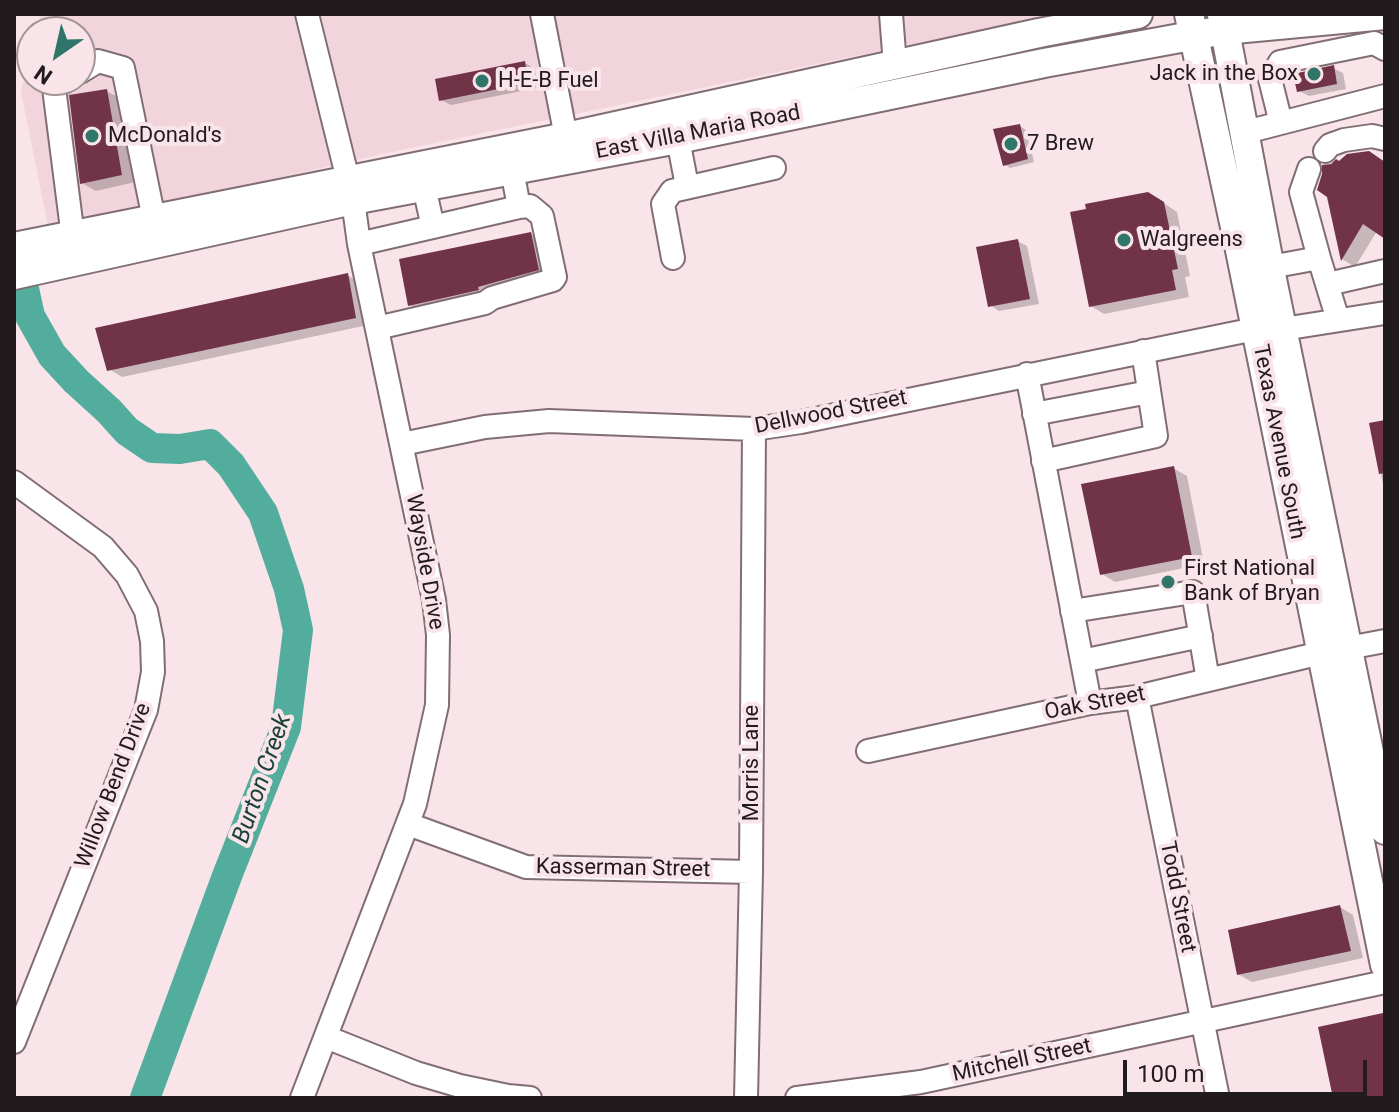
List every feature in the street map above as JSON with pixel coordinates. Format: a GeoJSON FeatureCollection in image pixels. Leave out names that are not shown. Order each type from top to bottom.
{"type":"FeatureCollection","features":[{"type":"Feature","properties":{"kind":"main road","name":"East Villa Maria Road"},"geometry":{"type":"LineString","coordinates":[[26,259],[350,190],[566,137],[1138,14]]}},
{"type":"Feature","properties":{"kind":"main road","name":"East Villa Maria Road"},"geometry":{"type":"LineString","coordinates":[[26,259],[73,237],[154,219],[350,190],[424,187],[678,139],[1191,24],[1385,15]]}},
{"type":"Feature","properties":{"kind":"main road","name":"Texas Avenue South"},"geometry":{"type":"LineString","coordinates":[[1223,22],[1270,267],[1269,329]]}},
{"type":"Feature","properties":{"kind":"main road","name":"Texas Avenue South"},"geometry":{"type":"LineString","coordinates":[[1191,24],[1269,329],[1334,651],[1385,965]]}},
{"type":"Feature","properties":{"kind":"main road","name":"Texas Avenue South"},"geometry":{"type":"LineString","coordinates":[[1334,651],[1385,830]]}},
{"type":"Feature","properties":{"kind":"street","name":"Wayside Drive"},"geometry":{"type":"LineString","coordinates":[[302,1098],[408,824],[437,705],[438,635],[434,600],[350,190],[307,14]]}},
{"type":"Feature","properties":{"kind":"street"},"geometry":{"type":"LineString","coordinates":[[542,14],[566,137]]}},
{"type":"Feature","properties":{"kind":"street"},"geometry":{"type":"LineString","coordinates":[[891,14],[895,65]]}},
{"type":"Feature","properties":{"kind":"street"},"geometry":{"type":"LineString","coordinates":[[1281,123],[1270,79],[1280,62],[1374,43],[1385,49]]}},
{"type":"Feature","properties":{"kind":"street"},"geometry":{"type":"LineString","coordinates":[[96,62],[123,68],[154,219]]}},
{"type":"Feature","properties":{"kind":"street"},"geometry":{"type":"LineString","coordinates":[[55,96],[73,237]]}},
{"type":"Feature","properties":{"kind":"street"},"geometry":{"type":"LineString","coordinates":[[1246,132],[1385,96]]}},
{"type":"Feature","properties":{"kind":"street"},"geometry":{"type":"LineString","coordinates":[[1325,151],[1330,145],[1344,140],[1372,136],[1385,139]]}},
{"type":"Feature","properties":{"kind":"street"},"geometry":{"type":"LineString","coordinates":[[678,139],[687,186]]}},
{"type":"Feature","properties":{"kind":"street"},"geometry":{"type":"LineString","coordinates":[[673,258],[663,204],[672,191],[774,168]]}},
{"type":"Feature","properties":{"kind":"street"},"geometry":{"type":"LineString","coordinates":[[1309,169],[1301,192],[1338,320]]}},
{"type":"Feature","properties":{"kind":"street"},"geometry":{"type":"LineString","coordinates":[[512,170],[519,207]]}},
{"type":"Feature","properties":{"kind":"street"},"geometry":{"type":"LineString","coordinates":[[424,187],[433,227]]}},
{"type":"Feature","properties":{"kind":"street"},"geometry":{"type":"LineString","coordinates":[[359,244],[519,207],[530,206],[542,216],[555,277],[553,280],[492,298],[485,303],[377,328]]}},
{"type":"Feature","properties":{"kind":"street"},"geometry":{"type":"LineString","coordinates":[[1270,267],[1319,258]]}},
{"type":"Feature","properties":{"kind":"street"},"geometry":{"type":"LineString","coordinates":[[1328,284],[1385,271]]}},
{"type":"Feature","properties":{"kind":"street","name":"Dellwood Street"},"geometry":{"type":"LineString","coordinates":[[402,444],[485,427],[549,421],[754,429],[1143,351],[1385,313]]}},
{"type":"Feature","properties":{"kind":"street"},"geometry":{"type":"LineString","coordinates":[[1043,461],[1156,436],[1143,351]]}},
{"type":"Feature","properties":{"kind":"street"},"geometry":{"type":"LineString","coordinates":[[1027,374],[1090,703]]}},
{"type":"Feature","properties":{"kind":"street"},"geometry":{"type":"LineString","coordinates":[[1034,414],[1149,392]]}},
{"type":"Feature","properties":{"kind":"street","name":"Morris Lane"},"geometry":{"type":"LineString","coordinates":[[746,1098],[754,429]]}},
{"type":"Feature","properties":{"kind":"street","name":"Willow Bend Drive"},"geometry":{"type":"LineString","coordinates":[[14,482],[103,547],[127,575],[146,611],[152,641],[153,672],[146,710],[14,1042]]}},
{"type":"Feature","properties":{"kind":"street"},"geometry":{"type":"LineString","coordinates":[[1072,611],[1193,592],[1208,680]]}},
{"type":"Feature","properties":{"kind":"street"},"geometry":{"type":"LineString","coordinates":[[1082,661],[1201,636]]}},
{"type":"Feature","properties":{"kind":"street","name":"Oak Street"},"geometry":{"type":"LineString","coordinates":[[868,751],[1090,703],[1137,697],[1385,641]]}},
{"type":"Feature","properties":{"kind":"street","name":"Todd Street"},"geometry":{"type":"LineString","coordinates":[[1137,697],[1218,1098]]}},
{"type":"Feature","properties":{"kind":"street","name":"Kasserman Street"},"geometry":{"type":"LineString","coordinates":[[408,824],[526,867],[751,872]]}},
{"type":"Feature","properties":{"kind":"street","name":"Mitchell Street"},"geometry":{"type":"LineString","coordinates":[[797,1098],[921,1082],[1385,982]]}},
{"type":"Feature","properties":{"kind":"street"},"geometry":{"type":"LineString","coordinates":[[326,1037],[416,1073],[460,1086],[530,1098]]}},
{"type":"Feature","properties":{"kind":"shaded area"},"geometry":{"type":"Polygon","coordinates":[[[1058,14],[382,154],[49,231],[22,96],[96,96],[96,16],[40,16],[1058,14]]]}},
{"type":"Feature","properties":{"kind":"building","name":"H-E-B Fuel"},"geometry":{"type":"Polygon","coordinates":[[[525,61],[528,83],[439,101],[435,79],[525,61]]]}},
{"type":"Feature","properties":{"kind":"building","name":"Jack in the Box"},"geometry":{"type":"Polygon","coordinates":[[[1334,65],[1337,84],[1297,92],[1293,74],[1334,65]]]}},
{"type":"Feature","properties":{"kind":"building","name":"McDonald's"},"geometry":{"type":"Polygon","coordinates":[[[107,89],[122,175],[80,184],[69,96],[96,96],[96,91],[107,89]]]}},
{"type":"Feature","properties":{"kind":"building","name":"7 Brew"},"geometry":{"type":"Polygon","coordinates":[[[1020,124],[1028,159],[1003,166],[993,129],[1020,124]]]}},
{"type":"Feature","properties":{"kind":"building"},"geometry":{"type":"Polygon","coordinates":[[[1369,151],[1385,162],[1385,239],[1363,224],[1341,261],[1327,197],[1317,190],[1322,165],[1331,164],[1336,159],[1339,161],[1347,154],[1369,151]]]}},
{"type":"Feature","properties":{"kind":"building","name":"Walgreens"},"geometry":{"type":"Polygon","coordinates":[[[1148,192],[1164,202],[1178,269],[1172,270],[1176,290],[1089,307],[1070,212],[1086,209],[1085,204],[1148,192]]]}},
{"type":"Feature","properties":{"kind":"building"},"geometry":{"type":"Polygon","coordinates":[[[531,232],[539,270],[478,287],[479,290],[408,306],[399,259],[531,232]]]}},
{"type":"Feature","properties":{"kind":"building"},"geometry":{"type":"Polygon","coordinates":[[[1018,239],[1030,299],[988,307],[976,247],[1018,239]]]}},
{"type":"Feature","properties":{"kind":"building"},"geometry":{"type":"Polygon","coordinates":[[[348,273],[356,318],[107,371],[95,328],[348,273]]]}},
{"type":"Feature","properties":{"kind":"building"},"geometry":{"type":"Polygon","coordinates":[[[1385,420],[1385,473],[1379,474],[1369,423],[1385,420]]]}},
{"type":"Feature","properties":{"kind":"building"},"geometry":{"type":"Polygon","coordinates":[[[1174,466],[1192,557],[1100,575],[1081,484],[1174,466]]]}},
{"type":"Feature","properties":{"kind":"building"},"geometry":{"type":"Polygon","coordinates":[[[1340,905],[1351,951],[1237,975],[1228,930],[1340,905]]]}},
{"type":"Feature","properties":{"kind":"building"},"geometry":{"type":"Polygon","coordinates":[[[1383,1013],[1385,1098],[1333,1098],[1318,1027],[1383,1013]]]}},
{"type":"Feature","properties":{"kind":"waterway","name":"Burton Creek"},"geometry":{"type":"LineString","coordinates":[[15,248],[30,316],[52,355],[76,381],[127,431],[152,448],[180,449],[210,444],[231,465],[263,513],[289,589],[298,630],[286,727],[145,1098]]}},
{"type":"Feature","properties":{"kind":"place","name":"Jack in the Box"},"geometry":{"type":"Point","coordinates":[1314,74]}},
{"type":"Feature","properties":{"kind":"place","name":"H-E-B Fuel"},"geometry":{"type":"Point","coordinates":[482,81]}},
{"type":"Feature","properties":{"kind":"place","name":"McDonald's"},"geometry":{"type":"Point","coordinates":[92,136]}},
{"type":"Feature","properties":{"kind":"place","name":"7 Brew"},"geometry":{"type":"Point","coordinates":[1011,144]}},
{"type":"Feature","properties":{"kind":"place","name":"Walgreens"},"geometry":{"type":"Point","coordinates":[1124,240]}},
{"type":"Feature","properties":{"kind":"place","name":"First National Bank of Bryan"},"geometry":{"type":"Point","coordinates":[1168,582]}}]}
